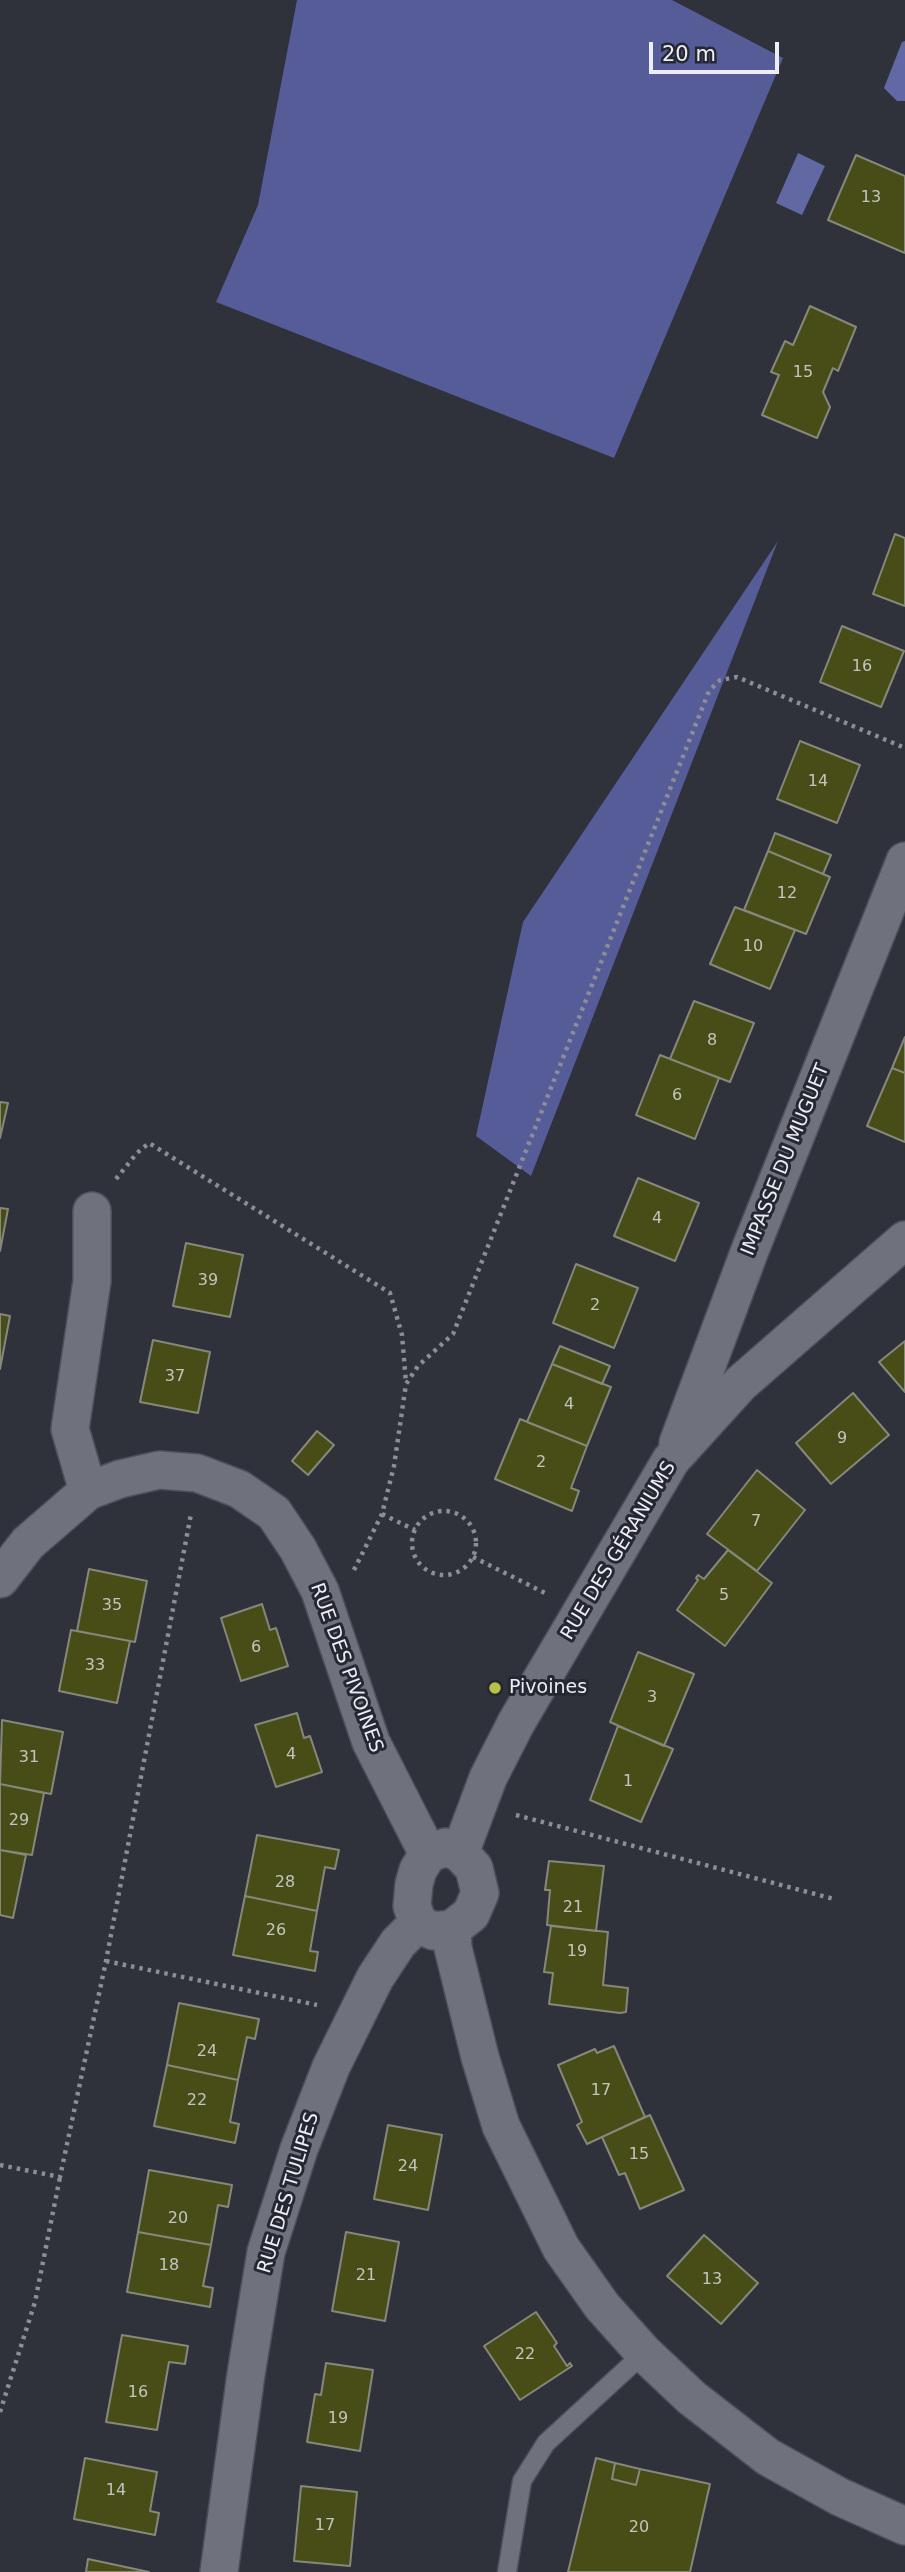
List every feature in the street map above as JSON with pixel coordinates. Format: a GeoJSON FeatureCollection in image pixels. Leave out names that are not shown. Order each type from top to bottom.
{"type":"FeatureCollection","features":[{"type":"Feature","properties":{"kind":"street","name":"IMPASSE DU MUGUET"},"geometry":{"type":"LineString","coordinates":[[671,1460],[750,1250],[905,861]]}},
{"type":"Feature","properties":{"kind":"street"},"geometry":{"type":"LineString","coordinates":[[0,1579],[28,1543],[88,1490],[70,1429],[92,1281],[92,1211]]}},
{"type":"Feature","properties":{"kind":"street","name":"RUE DES GÉRANIUMS"},"geometry":{"type":"LineString","coordinates":[[444,1854],[479,1802],[516,1723],[671,1460],[740,1384],[905,1240]]}},
{"type":"Feature","properties":{"kind":"street","name":"RUE DES PIVOINES"},"geometry":{"type":"LineString","coordinates":[[88,1490],[159,1470],[197,1473],[239,1489],[274,1513],[298,1549],[320,1591],[371,1742],[444,1854]]}},
{"type":"Feature","properties":{"kind":"street"},"geometry":{"type":"LineString","coordinates":[[435,1926],[471,1914],[480,1893],[474,1868],[444,1854],[418,1870],[412,1906],[435,1926],[457,1962],[501,2126],[561,2248],[602,2306],[644,2353],[692,2398],[768,2456],[839,2497],[905,2526]]}},
{"type":"Feature","properties":{"kind":"street","name":"RUE DES TULIPES"},"geometry":{"type":"LineString","coordinates":[[219,2572],[266,2252],[299,2149],[331,2067],[374,1978],[398,1943],[435,1926]]}},
{"type":"Feature","properties":{"kind":"lane"},"geometry":{"type":"LineString","coordinates":[[507,2572],[522,2481],[546,2444],[644,2353]]}},
{"type":"Feature","properties":{"kind":"path"},"geometry":{"type":"LineString","coordinates":[[406,1384],[418,1366],[453,1334],[709,691],[720,680],[737,677],[905,748]]}},
{"type":"Feature","properties":{"kind":"path"},"geometry":{"type":"LineString","coordinates":[[92,1211],[137,1153],[149,1143],[390,1293],[402,1335],[406,1384],[396,1454],[382,1514],[352,1574],[320,1591]]}},
{"type":"Feature","properties":{"kind":"path"},"geometry":{"type":"LineString","coordinates":[[0,2412],[35,2302],[106,1961],[186,1547],[197,1473]]}},
{"type":"Feature","properties":{"kind":"path"},"geometry":{"type":"LineString","coordinates":[[441,1510],[458,1513],[471,1524],[474,1532],[477,1541],[473,1557],[462,1569],[447,1575],[430,1572],[418,1562],[412,1546],[415,1530],[425,1517],[433,1513],[441,1510]]}},
{"type":"Feature","properties":{"kind":"path"},"geometry":{"type":"LineString","coordinates":[[382,1514],[415,1530]]}},
{"type":"Feature","properties":{"kind":"path"},"geometry":{"type":"LineString","coordinates":[[473,1557],[583,1613]]}},
{"type":"Feature","properties":{"kind":"path"},"geometry":{"type":"LineString","coordinates":[[479,1802],[526,1818],[834,1899]]}},
{"type":"Feature","properties":{"kind":"path"},"geometry":{"type":"LineString","coordinates":[[106,1961],[321,2006],[354,2018]]}},
{"type":"Feature","properties":{"kind":"path"},"geometry":{"type":"LineString","coordinates":[[0,2165],[60,2177]]}},
{"type":"Feature","properties":{"kind":"shaded area"},"geometry":{"type":"Polygon","coordinates":[[[297,0],[672,0],[783,58],[614,458],[216,302],[258,205],[297,0]]]}},
{"type":"Feature","properties":{"kind":"shaded area"},"geometry":{"type":"Polygon","coordinates":[[[905,41],[905,101],[897,101],[884,88],[902,42],[905,41]]]}},
{"type":"Feature","properties":{"kind":"shaded area"},"geometry":{"type":"Polygon","coordinates":[[[798,153],[825,166],[802,215],[776,203],[798,153]]]}},
{"type":"Feature","properties":{"kind":"shaded area"},"geometry":{"type":"Polygon","coordinates":[[[778,541],[531,1176],[476,1136],[523,922],[778,541]]]}},
{"type":"Feature","properties":{"kind":"building"},"geometry":{"type":"Polygon","coordinates":[[[856,155],[905,176],[905,253],[828,220],[856,155]]]}},
{"type":"Feature","properties":{"kind":"building"},"geometry":{"type":"Polygon","coordinates":[[[810,306],[856,327],[838,371],[833,368],[823,392],[830,407],[817,438],[762,415],[779,375],[771,372],[785,341],[793,345],[810,306]]]}},
{"type":"Feature","properties":{"kind":"building"},"geometry":{"type":"Polygon","coordinates":[[[895,534],[905,538],[905,606],[873,594],[895,534]]]}},
{"type":"Feature","properties":{"kind":"building"},"geometry":{"type":"Polygon","coordinates":[[[842,626],[904,651],[881,707],[820,682],[842,626]]]}},
{"type":"Feature","properties":{"kind":"building"},"geometry":{"type":"Polygon","coordinates":[[[800,741],[860,765],[837,823],[777,799],[800,741]]]}},
{"type":"Feature","properties":{"kind":"building"},"geometry":{"type":"Polygon","coordinates":[[[775,833],[831,855],[823,874],[768,851],[775,833]]]}},
{"type":"Feature","properties":{"kind":"building"},"geometry":{"type":"Polygon","coordinates":[[[768,851],[830,877],[806,934],[744,910],[768,851]]]}},
{"type":"Feature","properties":{"kind":"building"},"geometry":{"type":"Polygon","coordinates":[[[735,907],[795,930],[770,989],[710,964],[735,907]]]}},
{"type":"Feature","properties":{"kind":"building"},"geometry":{"type":"Polygon","coordinates":[[[694,1001],[754,1023],[730,1082],[670,1059],[694,1001]]]}},
{"type":"Feature","properties":{"kind":"building"},"geometry":{"type":"Polygon","coordinates":[[[905,1037],[905,1073],[892,1068],[905,1037]]]}},
{"type":"Feature","properties":{"kind":"building"},"geometry":{"type":"Polygon","coordinates":[[[660,1055],[719,1078],[695,1139],[636,1115],[660,1055]]]}},
{"type":"Feature","properties":{"kind":"building"},"geometry":{"type":"Polygon","coordinates":[[[892,1068],[905,1073],[905,1142],[867,1126],[892,1068]]]}},
{"type":"Feature","properties":{"kind":"building"},"geometry":{"type":"Polygon","coordinates":[[[0,1102],[8,1103],[0,1138],[0,1102]]]}},
{"type":"Feature","properties":{"kind":"building"},"geometry":{"type":"Polygon","coordinates":[[[638,1178],[699,1203],[675,1261],[614,1236],[638,1178]]]}},
{"type":"Feature","properties":{"kind":"building"},"geometry":{"type":"Polygon","coordinates":[[[0,1208],[8,1209],[0,1251],[0,1208]]]}},
{"type":"Feature","properties":{"kind":"building"},"geometry":{"type":"Polygon","coordinates":[[[186,1243],[243,1255],[230,1317],[173,1306],[186,1243]]]}},
{"type":"Feature","properties":{"kind":"building"},"geometry":{"type":"Polygon","coordinates":[[[576,1264],[638,1288],[614,1348],[553,1323],[576,1264]]]}},
{"type":"Feature","properties":{"kind":"building"},"geometry":{"type":"Polygon","coordinates":[[[0,1314],[10,1316],[0,1369],[0,1314]]]}},
{"type":"Feature","properties":{"kind":"building"},"geometry":{"type":"Polygon","coordinates":[[[153,1340],[210,1352],[198,1413],[140,1402],[153,1340]]]}},
{"type":"Feature","properties":{"kind":"building"},"geometry":{"type":"Polygon","coordinates":[[[905,1341],[905,1392],[879,1362],[905,1341]]]}},
{"type":"Feature","properties":{"kind":"building"},"geometry":{"type":"Polygon","coordinates":[[[560,1346],[610,1366],[602,1384],[552,1364],[560,1346]]]}},
{"type":"Feature","properties":{"kind":"building"},"geometry":{"type":"Polygon","coordinates":[[[552,1364],[611,1387],[587,1446],[527,1422],[552,1364]]]}},
{"type":"Feature","properties":{"kind":"building"},"geometry":{"type":"Polygon","coordinates":[[[853,1393],[889,1435],[831,1484],[796,1443],[853,1393]]]}},
{"type":"Feature","properties":{"kind":"building"},"geometry":{"type":"Polygon","coordinates":[[[520,1419],[587,1446],[571,1488],[579,1491],[572,1511],[495,1479],[520,1419]]]}},
{"type":"Feature","properties":{"kind":"building"},"geometry":{"type":"Polygon","coordinates":[[[317,1431],[334,1445],[308,1475],[292,1461],[317,1431]]]}},
{"type":"Feature","properties":{"kind":"building"},"geometry":{"type":"Polygon","coordinates":[[[757,1470],[805,1510],[757,1571],[707,1534],[757,1470]]]}},
{"type":"Feature","properties":{"kind":"building"},"geometry":{"type":"Polygon","coordinates":[[[728,1550],[772,1583],[725,1646],[677,1610],[698,1580],[698,1575],[704,1579],[728,1550]]]}},
{"type":"Feature","properties":{"kind":"building"},"geometry":{"type":"Polygon","coordinates":[[[89,1569],[147,1581],[135,1642],[77,1631],[89,1569]]]}},
{"type":"Feature","properties":{"kind":"building"},"geometry":{"type":"Polygon","coordinates":[[[262,1604],[270,1630],[276,1628],[288,1666],[241,1681],[221,1618],[262,1604]]]}},
{"type":"Feature","properties":{"kind":"building"},"geometry":{"type":"Polygon","coordinates":[[[71,1630],[130,1641],[117,1703],[59,1691],[71,1630]]]}},
{"type":"Feature","properties":{"kind":"building"},"geometry":{"type":"Polygon","coordinates":[[[638,1652],[694,1674],[664,1746],[610,1722],[638,1652]]]}},
{"type":"Feature","properties":{"kind":"building"},"geometry":{"type":"Polygon","coordinates":[[[297,1713],[304,1738],[310,1736],[322,1772],[276,1787],[255,1725],[297,1713]]]}},
{"type":"Feature","properties":{"kind":"building"},"geometry":{"type":"Polygon","coordinates":[[[2,1720],[63,1732],[51,1794],[0,1784],[2,1720]]]}},
{"type":"Feature","properties":{"kind":"building"},"geometry":{"type":"Polygon","coordinates":[[[618,1726],[673,1749],[641,1822],[590,1800],[618,1726]]]}},
{"type":"Feature","properties":{"kind":"building"},"geometry":{"type":"Polygon","coordinates":[[[0,1784],[44,1793],[32,1855],[0,1850],[0,1784]]]}},
{"type":"Feature","properties":{"kind":"building"},"geometry":{"type":"Polygon","coordinates":[[[257,1835],[339,1850],[335,1869],[325,1867],[317,1911],[245,1896],[257,1835]]]}},
{"type":"Feature","properties":{"kind":"building"},"geometry":{"type":"Polygon","coordinates":[[[0,1850],[26,1855],[13,1918],[0,1915],[0,1850]]]}},
{"type":"Feature","properties":{"kind":"building"},"geometry":{"type":"Polygon","coordinates":[[[549,1861],[604,1866],[596,1931],[547,1925],[550,1890],[545,1890],[549,1861]]]}},
{"type":"Feature","properties":{"kind":"building"},"geometry":{"type":"Polygon","coordinates":[[[245,1896],[317,1911],[310,1951],[318,1952],[315,1971],[233,1955],[245,1896]]]}},
{"type":"Feature","properties":{"kind":"building"},"geometry":{"type":"Polygon","coordinates":[[[551,1926],[608,1932],[603,1985],[628,1988],[626,2012],[549,2004],[553,1973],[544,1972],[551,1926]]]}},
{"type":"Feature","properties":{"kind":"building"},"geometry":{"type":"Polygon","coordinates":[[[179,2003],[259,2019],[255,2039],[247,2037],[238,2080],[167,2065],[179,2003]]]}},
{"type":"Feature","properties":{"kind":"building"},"geometry":{"type":"Polygon","coordinates":[[[614,2046],[645,2117],[587,2144],[577,2125],[582,2122],[558,2065],[595,2049],[597,2053],[614,2046]]]}},
{"type":"Feature","properties":{"kind":"building"},"geometry":{"type":"Polygon","coordinates":[[[167,2065],[238,2080],[230,2122],[239,2124],[235,2143],[154,2126],[167,2065]]]}},
{"type":"Feature","properties":{"kind":"building"},"geometry":{"type":"Polygon","coordinates":[[[650,2115],[684,2190],[640,2209],[625,2173],[619,2175],[602,2137],[650,2115]]]}},
{"type":"Feature","properties":{"kind":"building"},"geometry":{"type":"Polygon","coordinates":[[[388,2125],[442,2135],[428,2210],[374,2199],[388,2125]]]}},
{"type":"Feature","properties":{"kind":"building"},"geometry":{"type":"Polygon","coordinates":[[[149,2170],[232,2185],[228,2207],[218,2205],[211,2245],[138,2232],[149,2170]]]}},
{"type":"Feature","properties":{"kind":"building"},"geometry":{"type":"Polygon","coordinates":[[[138,2232],[211,2245],[203,2286],[213,2288],[210,2307],[127,2292],[138,2232]]]}},
{"type":"Feature","properties":{"kind":"building"},"geometry":{"type":"Polygon","coordinates":[[[346,2232],[399,2242],[385,2321],[332,2311],[346,2232]]]}},
{"type":"Feature","properties":{"kind":"building"},"geometry":{"type":"Polygon","coordinates":[[[704,2235],[758,2283],[721,2324],[667,2276],[704,2235]]]}},
{"type":"Feature","properties":{"kind":"building"},"geometry":{"type":"Polygon","coordinates":[[[536,2312],[557,2343],[554,2346],[567,2366],[570,2363],[572,2366],[520,2400],[484,2346],[536,2312]]]}},
{"type":"Feature","properties":{"kind":"building"},"geometry":{"type":"Polygon","coordinates":[[[122,2335],[188,2346],[185,2364],[169,2362],[157,2430],[106,2422],[122,2335]]]}},
{"type":"Feature","properties":{"kind":"building"},"geometry":{"type":"Polygon","coordinates":[[[326,2363],[373,2370],[360,2451],[307,2442],[315,2394],[321,2395],[326,2363]]]}},
{"type":"Feature","properties":{"kind":"building"},"geometry":{"type":"Polygon","coordinates":[[[85,2458],[157,2472],[150,2511],[159,2513],[155,2535],[74,2519],[85,2458]]]}},
{"type":"Feature","properties":{"kind":"building"},"geometry":{"type":"Polygon","coordinates":[[[596,2458],[615,2463],[612,2479],[636,2485],[640,2469],[710,2484],[690,2572],[568,2572],[596,2458]]]}},
{"type":"Feature","properties":{"kind":"building"},"geometry":{"type":"Polygon","coordinates":[[[615,2463],[640,2469],[636,2485],[612,2479],[615,2463]]]}},
{"type":"Feature","properties":{"kind":"building"},"geometry":{"type":"Polygon","coordinates":[[[301,2486],[357,2492],[350,2566],[294,2561],[301,2486]]]}},
{"type":"Feature","properties":{"kind":"building"},"geometry":{"type":"Polygon","coordinates":[[[88,2559],[149,2572],[86,2572],[88,2559]]]}},
{"type":"Feature","properties":{"kind":"place","name":"Pivoines"},"geometry":{"type":"Point","coordinates":[495,1688]}}]}
